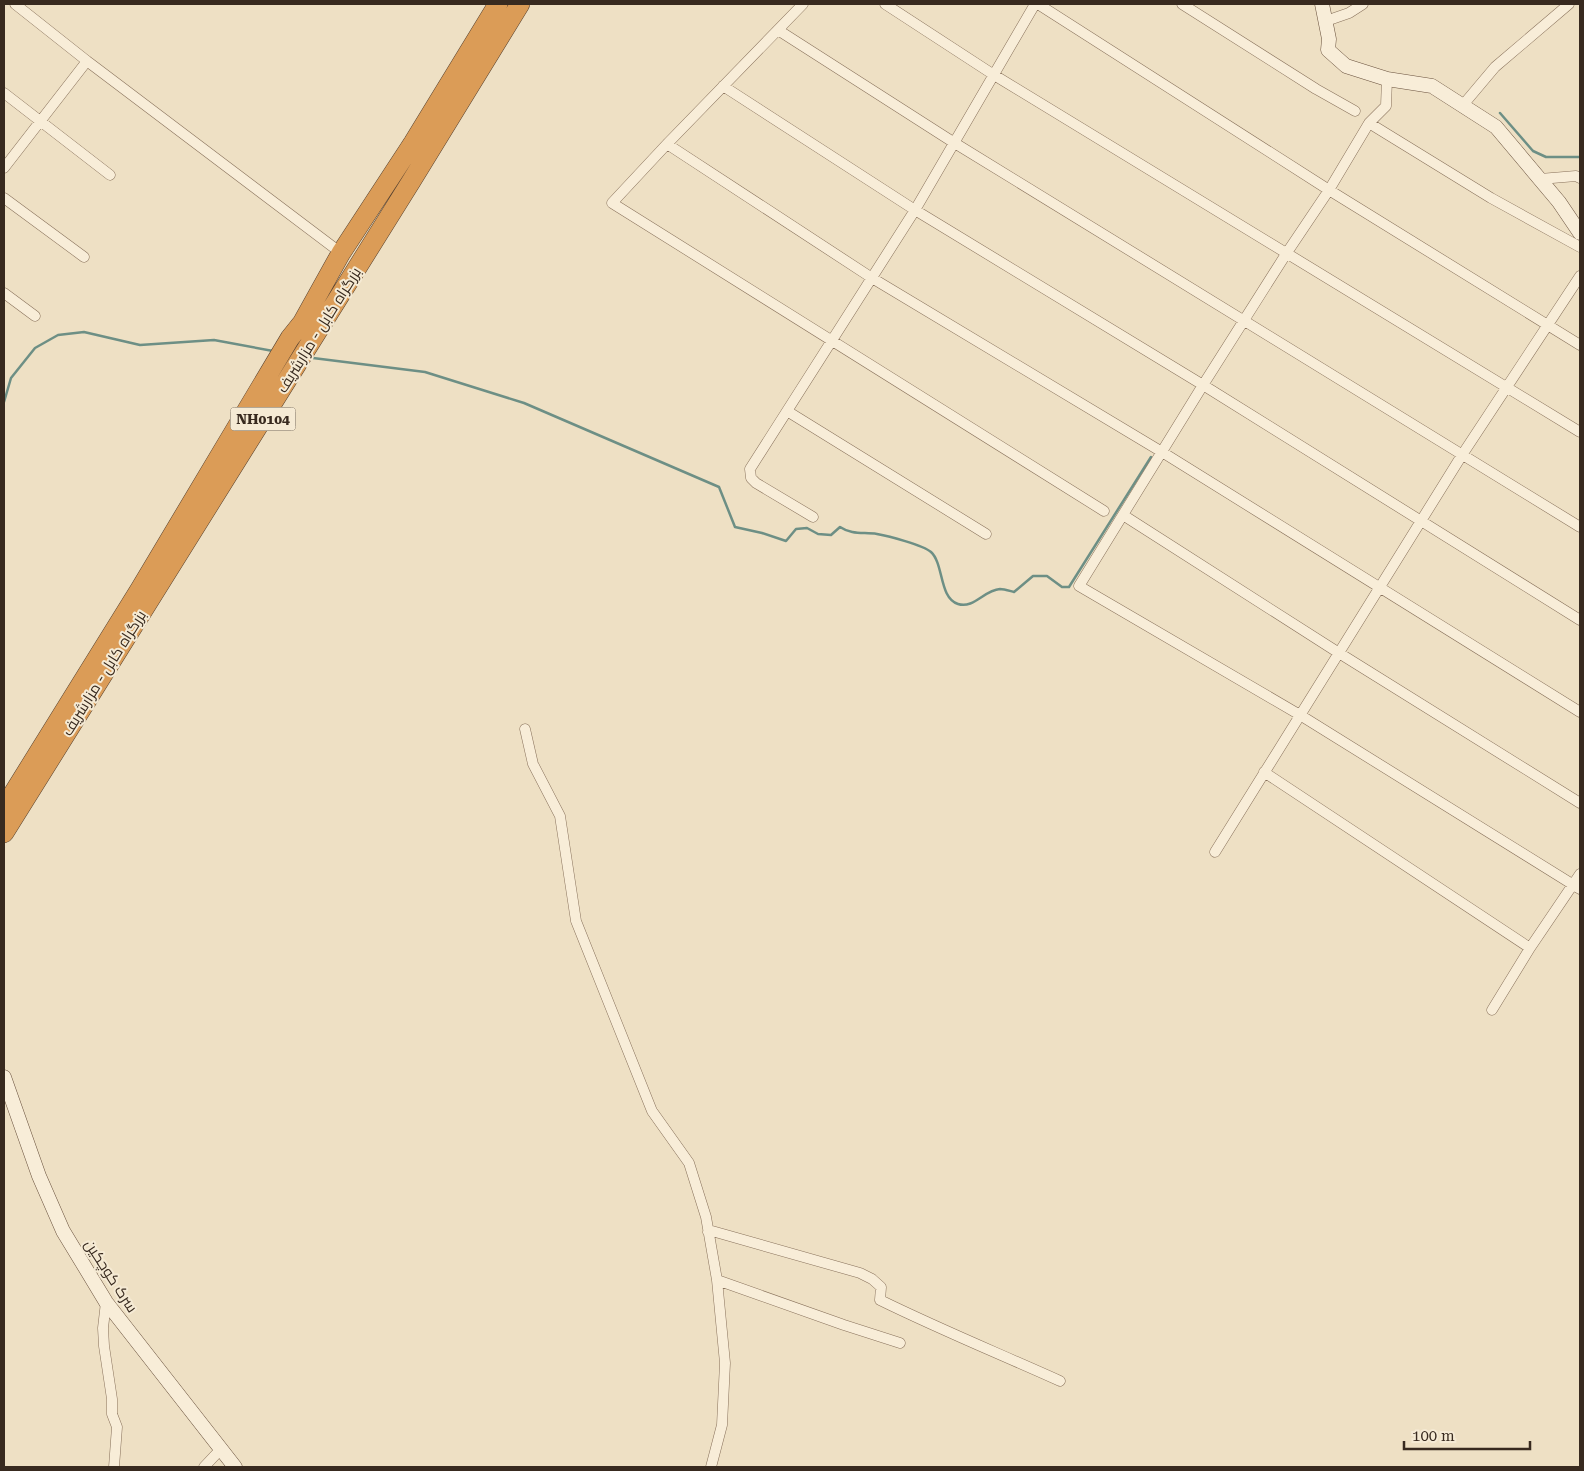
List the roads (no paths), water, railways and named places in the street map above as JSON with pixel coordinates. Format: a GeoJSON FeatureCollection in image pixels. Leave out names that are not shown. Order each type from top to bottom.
{"type":"FeatureCollection","features":[{"type":"Feature","properties":{"kind":"highway","name":"بزرگراه کابل - مزارشریف"},"geometry":{"type":"LineString","coordinates":[[4,808],[140,589],[290,338],[302,323],[341,253],[413,143],[498,4]]}},
{"type":"Feature","properties":{"kind":"highway","name":"بزرگراه کابل - مزارشریف"},"geometry":{"type":"LineString","coordinates":[[4,833],[520,4]]}},
{"type":"Feature","properties":{"kind":"main road"},"geometry":{"type":"LineString","coordinates":[[1322,4],[1329,39],[1328,50],[1346,66],[1387,90],[1432,86],[1496,126],[1560,202],[1580,233]]}},
{"type":"Feature","properties":{"kind":"main road","name":"سرک کوچکین"},"geometry":{"type":"LineString","coordinates":[[4,1077],[39,1176],[63,1231],[106,1302],[235,1467]]}},
{"type":"Feature","properties":{"kind":"street"},"geometry":{"type":"LineString","coordinates":[[15,4],[87,61],[341,253]]}},
{"type":"Feature","properties":{"kind":"street"},"geometry":{"type":"LineString","coordinates":[[803,4],[612,203],[1104,511]]}},
{"type":"Feature","properties":{"kind":"street"},"geometry":{"type":"LineString","coordinates":[[885,4],[994,75],[1580,432]]}},
{"type":"Feature","properties":{"kind":"street"},"geometry":{"type":"LineString","coordinates":[[813,517],[756,484],[751,478],[750,469],[914,210],[1036,4],[1580,345]]}},
{"type":"Feature","properties":{"kind":"street"},"geometry":{"type":"LineString","coordinates":[[1182,4],[1316,89],[1355,111]]}},
{"type":"Feature","properties":{"kind":"street"},"geometry":{"type":"LineString","coordinates":[[1326,21],[1350,13],[1363,4]]}},
{"type":"Feature","properties":{"kind":"street"},"geometry":{"type":"LineString","coordinates":[[1463,105],[1494,67],[1569,4]]}},
{"type":"Feature","properties":{"kind":"street"},"geometry":{"type":"LineString","coordinates":[[778,30],[954,142],[1580,527]]}},
{"type":"Feature","properties":{"kind":"street"},"geometry":{"type":"LineString","coordinates":[[4,168],[87,61]]}},
{"type":"Feature","properties":{"kind":"street"},"geometry":{"type":"LineString","coordinates":[[723,86],[914,210],[1203,385],[1580,620]]}},
{"type":"Feature","properties":{"kind":"street"},"geometry":{"type":"LineString","coordinates":[[1387,90],[1386,106],[1369,123],[1330,190],[1286,254],[1079,586],[1300,714],[1577,887]]}},
{"type":"Feature","properties":{"kind":"street"},"geometry":{"type":"LineString","coordinates":[[4,93],[110,175]]}},
{"type":"Feature","properties":{"kind":"street"},"geometry":{"type":"LineString","coordinates":[[1369,123],[1491,198],[1580,247]]}},
{"type":"Feature","properties":{"kind":"street"},"geometry":{"type":"LineString","coordinates":[[667,144],[872,278],[1162,452],[1580,712]]}},
{"type":"Feature","properties":{"kind":"street"},"geometry":{"type":"LineString","coordinates":[[1540,179],[1579,176]]}},
{"type":"Feature","properties":{"kind":"street"},"geometry":{"type":"LineString","coordinates":[[4,198],[84,257]]}},
{"type":"Feature","properties":{"kind":"street"},"geometry":{"type":"LineString","coordinates":[[1215,852],[1462,455],[1580,276]]}},
{"type":"Feature","properties":{"kind":"street"},"geometry":{"type":"LineString","coordinates":[[4,293],[35,316]]}},
{"type":"Feature","properties":{"kind":"street"},"geometry":{"type":"LineString","coordinates":[[787,411],[986,534]]}},
{"type":"Feature","properties":{"kind":"street"},"geometry":{"type":"LineString","coordinates":[[1123,515],[1339,653],[1580,803]]}},
{"type":"Feature","properties":{"kind":"street"},"geometry":{"type":"LineString","coordinates":[[525,729],[532,764],[560,816],[576,921],[652,1111],[689,1163],[706,1217],[717,1280],[725,1363],[722,1425],[711,1467]]}},
{"type":"Feature","properties":{"kind":"street"},"geometry":{"type":"LineString","coordinates":[[1264,772],[1530,948]]}},
{"type":"Feature","properties":{"kind":"street"},"geometry":{"type":"LineString","coordinates":[[1492,1010],[1530,948],[1577,887],[1580,874]]}},
{"type":"Feature","properties":{"kind":"street"},"geometry":{"type":"LineString","coordinates":[[708,1232],[712,1231],[860,1273],[872,1279],[882,1288],[880,1300],[938,1328],[977,1343],[1060,1381]]}},
{"type":"Feature","properties":{"kind":"street"},"geometry":{"type":"LineString","coordinates":[[717,1280],[844,1326],[900,1343]]}},
{"type":"Feature","properties":{"kind":"street"},"geometry":{"type":"LineString","coordinates":[[106,1302],[103,1337],[112,1399],[112,1414],[117,1427],[114,1467]]}},
{"type":"Feature","properties":{"kind":"street"},"geometry":{"type":"LineString","coordinates":[[204,1467],[220,1450]]}},
{"type":"Feature","properties":{"kind":"waterway"},"geometry":{"type":"LineString","coordinates":[[1500,113],[1533,151],[1546,157],[1580,157]]}},
{"type":"Feature","properties":{"kind":"waterway"},"geometry":{"type":"LineString","coordinates":[[4,402],[11,378],[35,348],[58,335],[84,332],[140,345],[214,340],[273,351]]}},
{"type":"Feature","properties":{"kind":"waterway"},"geometry":{"type":"LineString","coordinates":[[313,358],[425,372],[524,403],[719,487],[735,527],[786,541],[796,529],[807,528],[818,534],[831,535],[840,527],[853,532],[877,534],[905,541],[927,549],[935,557],[948,595],[952,601],[964,605],[974,602],[994,590],[1002,589],[1014,592],[1033,576],[1047,576],[1062,587],[1069,587],[1151,457]]}}]}
